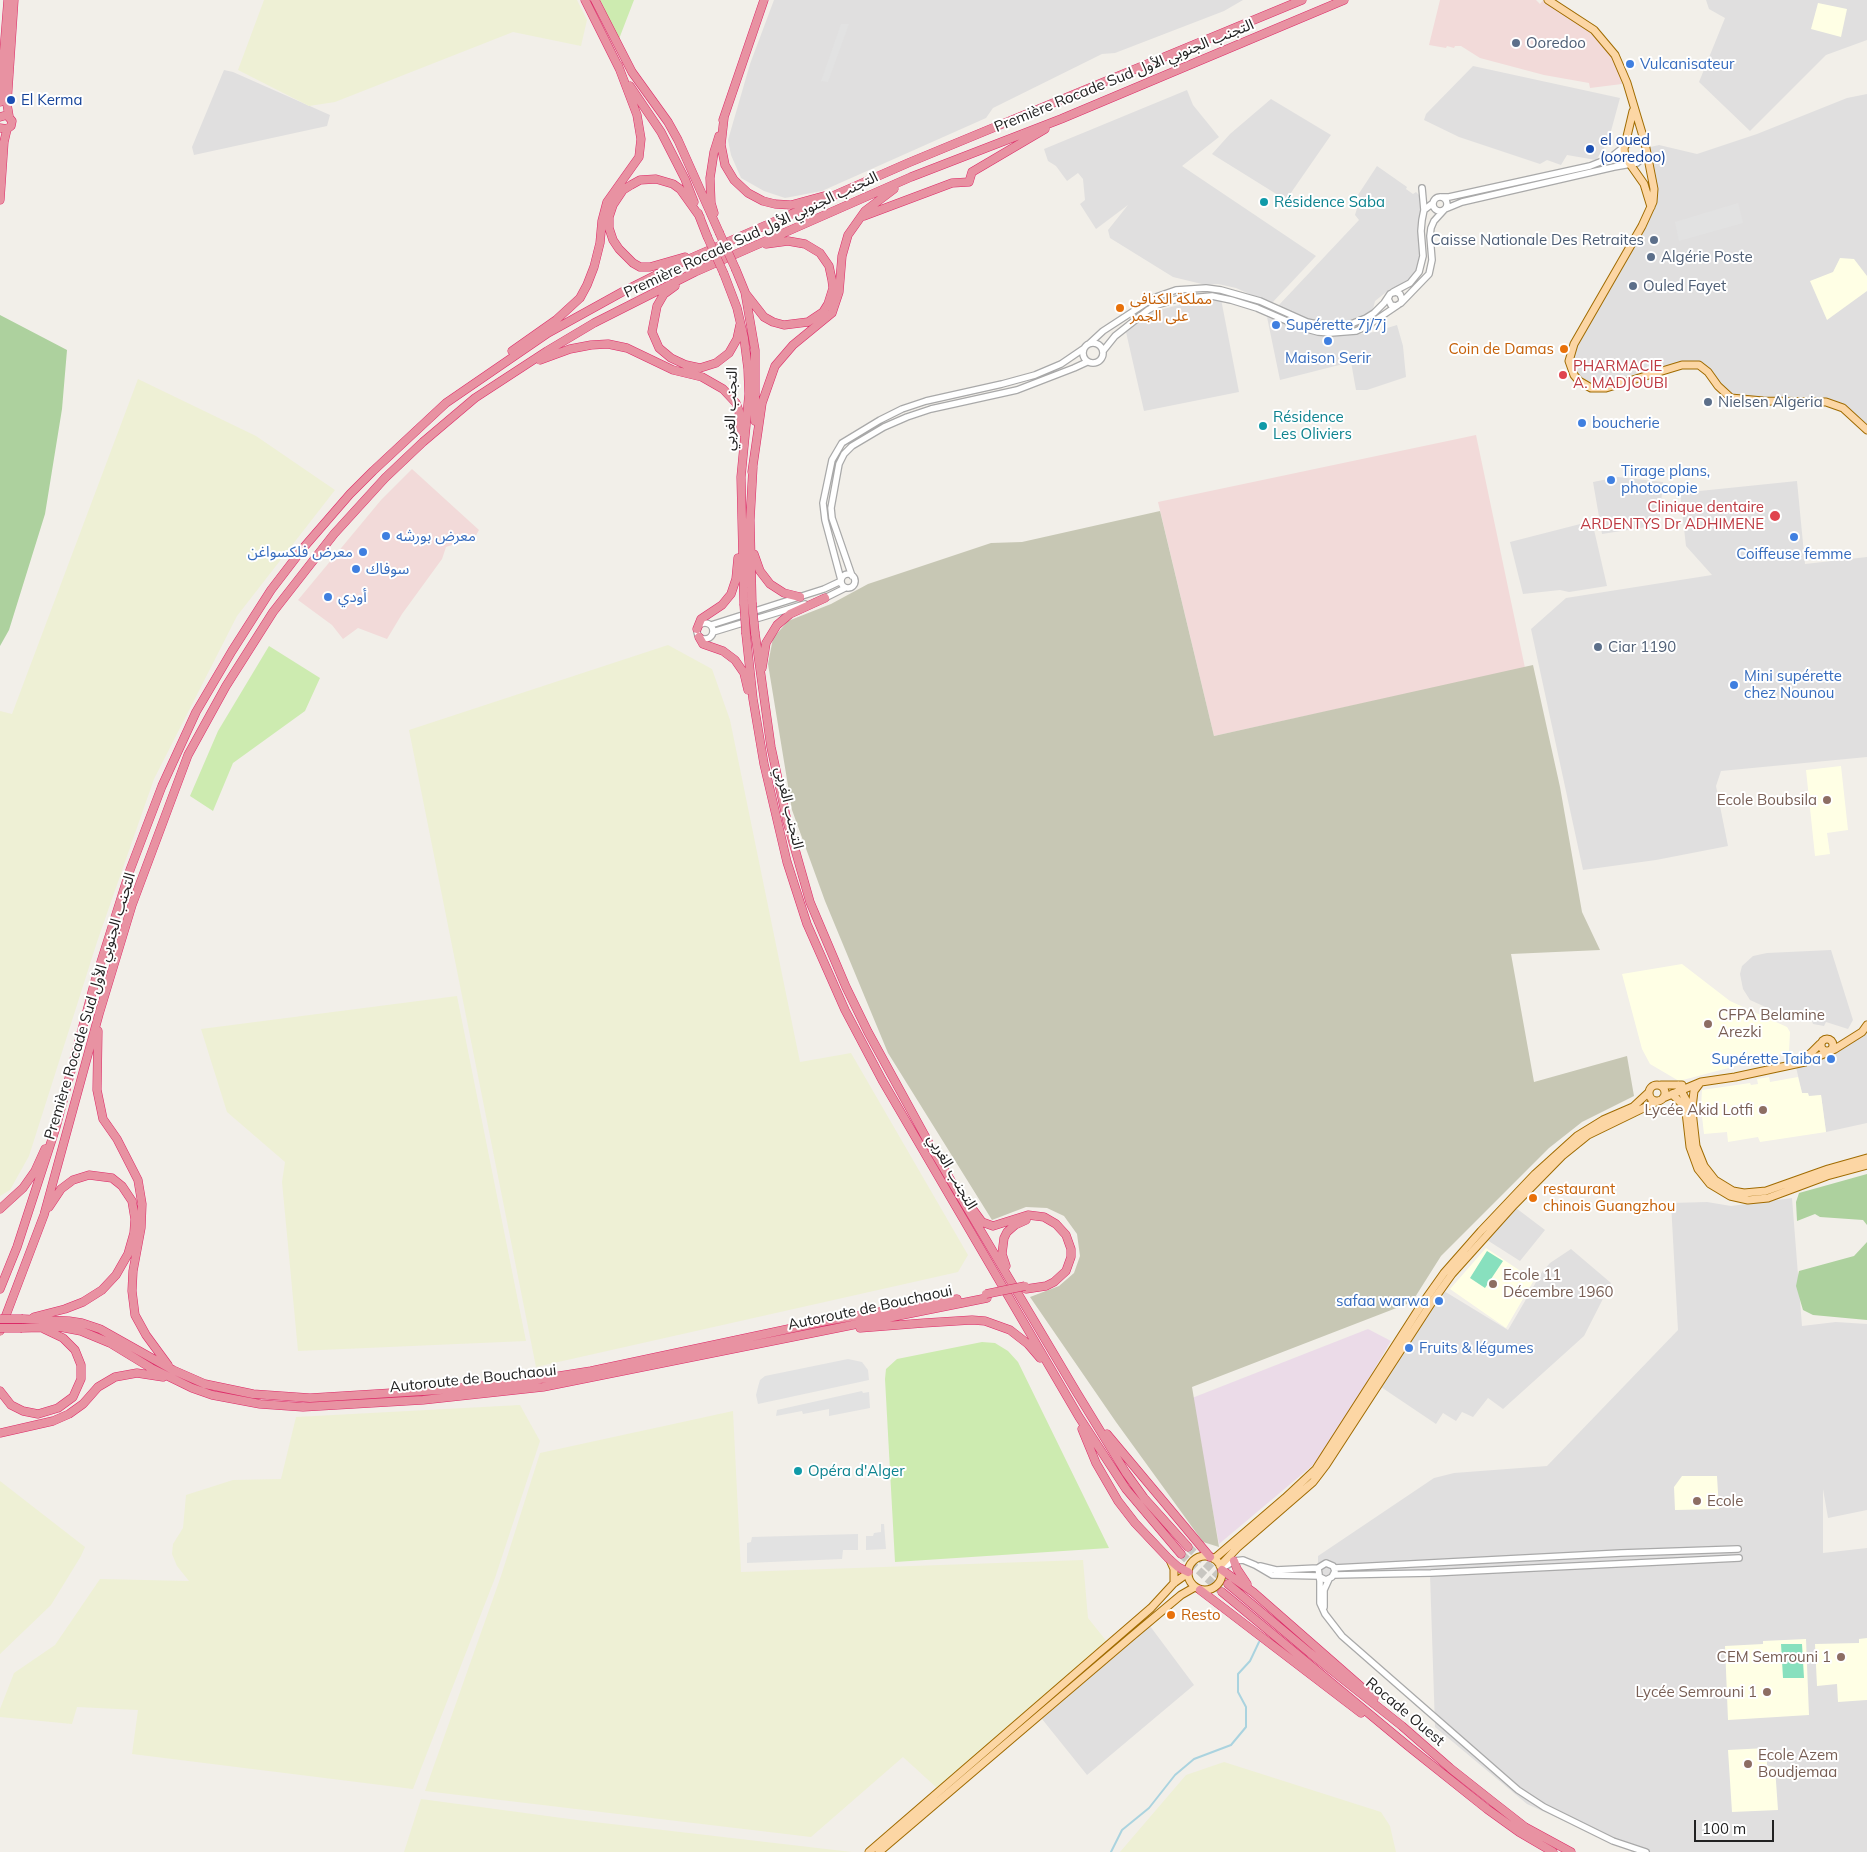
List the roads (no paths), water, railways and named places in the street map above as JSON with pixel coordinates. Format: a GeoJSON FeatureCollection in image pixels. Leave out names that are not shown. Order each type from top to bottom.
{"type":"FeatureCollection","features":[{"type":"Feature","properties":{"kind":"highway"},"geometry":{"type":"LineString","coordinates":[[0,102],[8,0]]}},
{"type":"Feature","properties":{"kind":"highway"},"geometry":{"type":"LineString","coordinates":[[0,200],[4,128],[12,124],[7,104],[14,0]]}},
{"type":"Feature","properties":{"kind":"highway","name":"التجنب الغربي"},"geometry":{"type":"LineString","coordinates":[[585,0],[626,80],[661,132],[685,178],[737,308],[746,352],[749,394],[741,476],[741,529],[748,603],[755,632],[776,773],[797,861],[810,902],[846,987],[868,1032],[943,1167],[1112,1451],[1135,1486],[1188,1547]]}},
{"type":"Feature","properties":{"kind":"highway","name":"التجنب الغربي"},"geometry":{"type":"LineString","coordinates":[[595,0],[632,72],[668,122],[678,140],[745,292],[755,350],[755,426],[746,634],[756,713],[770,791],[793,884],[807,924],[836,988],[882,1080],[1079,1417],[1126,1489],[1181,1554]]}},
{"type":"Feature","properties":{"kind":"highway"},"geometry":{"type":"LineString","coordinates":[[719,232],[712,203],[710,178],[714,152],[764,0]]}},
{"type":"Feature","properties":{"kind":"highway","name":"Première Rocade Sud التجنب الجنوبي الأول"},"geometry":{"type":"LineString","coordinates":[[0,1289],[17,1247],[56,1126],[96,981],[130,870],[162,786],[196,712],[271,590],[304,547],[350,494],[446,403],[515,355],[580,314],[682,262],[908,164],[1302,0]]}},
{"type":"Feature","properties":{"kind":"highway","name":"Première Rocade Sud التجنب الجنوبي الأول"},"geometry":{"type":"LineString","coordinates":[[0,1329],[44,1215],[99,1014],[132,905],[188,755],[226,686],[264,626],[294,584],[334,534],[385,478],[475,398],[594,323],[689,275],[911,177],[1061,118],[1344,0]]}},
{"type":"Feature","properties":{"kind":"highway"},"geometry":{"type":"LineString","coordinates":[[446,403],[567,311],[580,298],[587,285],[600,243],[602,221],[607,202],[639,157],[640,129],[637,115],[618,65]]}},
{"type":"Feature","properties":{"kind":"highway"},"geometry":{"type":"LineString","coordinates":[[0,117],[4,115],[10,116]]}},
{"type":"Feature","properties":{"kind":"highway"},"geometry":{"type":"LineString","coordinates":[[724,118],[722,145],[724,165],[734,180],[748,193],[763,201],[791,205],[820,198],[908,164]]}},
{"type":"Feature","properties":{"kind":"highway"},"geometry":{"type":"LineString","coordinates":[[858,219],[872,212],[952,183],[969,182],[972,172],[1061,118]]}},
{"type":"Feature","properties":{"kind":"highway"},"geometry":{"type":"LineString","coordinates":[[752,472],[762,402],[776,366],[793,345],[832,313],[839,292],[844,246],[858,219],[876,201],[911,177]]}},
{"type":"Feature","properties":{"kind":"highway"},"geometry":{"type":"LineString","coordinates":[[700,217],[680,188],[665,181],[649,178],[631,184],[617,197],[609,217],[609,228],[612,240],[619,249],[633,263],[640,267],[660,265],[729,242]]}},
{"type":"Feature","properties":{"kind":"highway"},"geometry":{"type":"LineString","coordinates":[[730,256],[768,243],[781,241],[796,242],[805,244],[820,253],[825,258],[831,274],[832,288],[828,304],[823,312],[802,324],[784,325],[773,322],[758,311],[745,292]]}},
{"type":"Feature","properties":{"kind":"highway"},"geometry":{"type":"LineString","coordinates":[[689,275],[664,294],[657,306],[652,332],[659,348],[671,358],[686,365],[700,368],[716,363],[729,353],[737,339],[740,323]]}},
{"type":"Feature","properties":{"kind":"highway"},"geometry":{"type":"LineString","coordinates":[[516,372],[554,354],[570,349],[608,344],[627,348],[673,370],[707,379],[731,396],[739,410],[741,426],[741,476]]}},
{"type":"Feature","properties":{"kind":"highway"},"geometry":{"type":"LineString","coordinates":[[741,529],[734,589],[722,605],[701,618],[698,633],[703,644],[727,654],[739,664],[744,673],[756,713]]}},
{"type":"Feature","properties":{"kind":"highway"},"geometry":{"type":"LineString","coordinates":[[750,533],[756,561],[763,576],[779,590],[800,597]]}},
{"type":"Feature","properties":{"kind":"highway"},"geometry":{"type":"LineString","coordinates":[[761,680],[765,648],[774,629],[790,614],[824,598]]}},
{"type":"Feature","properties":{"kind":"highway"},"geometry":{"type":"LineString","coordinates":[[99,1014],[96,1059],[97,1090],[104,1119],[138,1180],[142,1204],[141,1228],[133,1271],[132,1291],[135,1315],[150,1343],[172,1374]]}},
{"type":"Feature","properties":{"kind":"highway"},"geometry":{"type":"LineString","coordinates":[[0,1209],[23,1188],[35,1171],[56,1126]]}},
{"type":"Feature","properties":{"kind":"highway"},"geometry":{"type":"LineString","coordinates":[[943,1167],[978,1216],[987,1224],[998,1225],[1021,1217],[1036,1215],[1044,1217],[1056,1224],[1066,1235],[1071,1249],[1071,1257],[1066,1271],[1054,1282],[986,1296]]}},
{"type":"Feature","properties":{"kind":"highway"},"geometry":{"type":"LineString","coordinates":[[24,1319],[65,1309],[83,1302],[102,1290],[116,1275],[128,1254],[134,1233],[135,1219],[132,1201],[122,1186],[112,1178],[101,1175],[89,1175],[73,1180],[61,1189],[44,1215]]}},
{"type":"Feature","properties":{"kind":"highway"},"geometry":{"type":"LineString","coordinates":[[1019,1295],[1005,1265],[1002,1245],[1008,1232],[1015,1225],[1021,1221],[1037,1220],[1055,1227],[1060,1232],[1067,1245],[1067,1257],[1062,1270],[1051,1280],[1025,1288]]}},
{"type":"Feature","properties":{"kind":"highway","name":"Autoroute de Bouchaoui"},"geometry":{"type":"LineString","coordinates":[[0,1319],[55,1320],[82,1323],[100,1329],[172,1374],[206,1384],[253,1394],[310,1398],[516,1383],[591,1371],[826,1321],[986,1296]]}},
{"type":"Feature","properties":{"kind":"highway","name":"Autoroute de Bouchaoui"},"geometry":{"type":"LineString","coordinates":[[0,1329],[60,1327],[80,1331],[96,1336],[212,1395],[260,1404],[303,1407],[423,1400],[543,1387],[804,1335],[986,1296]]}},
{"type":"Feature","properties":{"kind":"highway"},"geometry":{"type":"LineString","coordinates":[[804,1335],[867,1327],[972,1320],[984,1321],[1010,1330],[1028,1344],[1066,1395]]}},
{"type":"Feature","properties":{"kind":"highway"},"geometry":{"type":"LineString","coordinates":[[0,1391],[11,1405],[23,1411],[38,1414],[58,1408],[73,1396],[81,1380],[81,1365],[75,1350],[64,1338],[37,1327]]}},
{"type":"Feature","properties":{"kind":"highway"},"geometry":{"type":"LineString","coordinates":[[0,1433],[53,1421],[69,1414],[83,1404],[98,1387],[115,1377],[136,1373],[172,1374]]}},
{"type":"Feature","properties":{"kind":"highway"},"geometry":{"type":"LineString","coordinates":[[1087,1410],[1212,1558]]}},
{"type":"Feature","properties":{"kind":"highway"},"geometry":{"type":"LineString","coordinates":[[1079,1417],[1096,1463],[1118,1501],[1135,1523],[1168,1558],[1188,1573]]}},
{"type":"Feature","properties":{"kind":"highway"},"geometry":{"type":"LineString","coordinates":[[1234,1561],[1238,1571],[1253,1592]]}},
{"type":"Feature","properties":{"kind":"highway"},"geometry":{"type":"LineString","coordinates":[[1221,1568],[1253,1592],[1365,1689],[1402,1726]]}},
{"type":"Feature","properties":{"kind":"highway","name":"Rocade Ouest"},"geometry":{"type":"LineString","coordinates":[[1228,1584],[1492,1802],[1525,1827],[1571,1852]]}},
{"type":"Feature","properties":{"kind":"highway"},"geometry":{"type":"LineString","coordinates":[[1198,1588],[1336,1696],[1408,1746]]}},
{"type":"Feature","properties":{"kind":"highway","name":"Rocade Ouest"},"geometry":{"type":"LineString","coordinates":[[1222,1592],[1408,1746],[1500,1818],[1526,1837],[1553,1852]]}},
{"type":"Feature","properties":{"kind":"main road"},"geometry":{"type":"LineString","coordinates":[[1548,0],[1585,22],[1608,45],[1620,64],[1645,143],[1654,188],[1651,208],[1597,307],[1574,344],[1569,361],[1574,375],[1579,381],[1591,388],[1606,388],[1682,365],[1699,365],[1708,372],[1718,386],[1731,398],[1763,401],[1826,402],[1843,408],[1867,430]]}},
{"type":"Feature","properties":{"kind":"main road"},"geometry":{"type":"LineString","coordinates":[[1634,109],[1624,154],[1629,165],[1644,184],[1651,208]]}},
{"type":"Feature","properties":{"kind":"main road"},"geometry":{"type":"LineString","coordinates":[[1786,1067],[1805,1058],[1824,1039],[1834,1040],[1856,1034],[1862,1032],[1867,1025]]}},
{"type":"Feature","properties":{"kind":"main road"},"geometry":{"type":"LineString","coordinates":[[1221,1568],[1212,1558],[1205,1556],[1195,1559],[1189,1567],[1189,1579],[1198,1588],[1206,1590],[1216,1586],[1220,1581],[1221,1568],[1238,1547],[1312,1482],[1326,1465],[1452,1274],[1514,1205],[1562,1156],[1588,1135],[1661,1100],[1680,1088],[1701,1082],[1805,1062],[1835,1049],[1856,1034]]}},
{"type":"Feature","properties":{"kind":"main road"},"geometry":{"type":"LineString","coordinates":[[1828,1038],[1832,1041],[1833,1045],[1830,1050]]}},
{"type":"Feature","properties":{"kind":"main road"},"geometry":{"type":"LineString","coordinates":[[1820,1044],[1823,1050],[1830,1050]]}},
{"type":"Feature","properties":{"kind":"main road"},"geometry":{"type":"LineString","coordinates":[[1701,1082],[1694,1091],[1692,1110],[1696,1146],[1704,1166],[1715,1180],[1733,1191],[1744,1193],[1766,1191],[1828,1169],[1867,1158]]}},
{"type":"Feature","properties":{"kind":"main road"},"geometry":{"type":"LineString","coordinates":[[1212,1558],[1285,1498],[1316,1469],[1444,1273],[1535,1174],[1577,1136],[1603,1120],[1633,1107],[1648,1093],[1652,1086],[1661,1085],[1680,1088]]}},
{"type":"Feature","properties":{"kind":"main road"},"geometry":{"type":"LineString","coordinates":[[1661,1085],[1664,1090],[1661,1100]]}},
{"type":"Feature","properties":{"kind":"main road"},"geometry":{"type":"LineString","coordinates":[[1680,1088],[1692,1110]]}},
{"type":"Feature","properties":{"kind":"main road"},"geometry":{"type":"LineString","coordinates":[[1648,1093],[1650,1098],[1661,1100]]}},
{"type":"Feature","properties":{"kind":"main road"},"geometry":{"type":"LineString","coordinates":[[1672,1094],[1681,1103],[1686,1112],[1690,1147],[1698,1169],[1710,1184],[1730,1196],[1748,1200],[1768,1198],[1827,1176],[1867,1165]]}},
{"type":"Feature","properties":{"kind":"main road"},"geometry":{"type":"LineString","coordinates":[[1168,1558],[1174,1569],[1174,1583]]}},
{"type":"Feature","properties":{"kind":"main road"},"geometry":{"type":"LineString","coordinates":[[869,1852],[1151,1608],[1174,1583],[1188,1573]]}},
{"type":"Feature","properties":{"kind":"main road"},"geometry":{"type":"LineString","coordinates":[[879,1852],[1130,1637],[1181,1595],[1198,1588]]}},
{"type":"Feature","properties":{"kind":"street"},"geometry":{"type":"LineString","coordinates":[[1424,210],[1436,198],[1597,164],[1610,158],[1633,142],[1645,143]]}},
{"type":"Feature","properties":{"kind":"street"},"geometry":{"type":"LineString","coordinates":[[1433,203],[1437,210],[1444,209],[1471,200],[1629,165],[1641,161],[1647,154]]}},
{"type":"Feature","properties":{"kind":"street"},"geometry":{"type":"LineString","coordinates":[[846,588],[842,586],[825,520],[823,503],[832,460],[842,443],[902,409],[926,401],[1035,375],[1061,364],[1083,349],[1103,331],[1148,301],[1156,296],[1176,290],[1206,288],[1222,290],[1260,302],[1321,326],[1346,326],[1366,318],[1374,313],[1391,294],[1410,283],[1419,272],[1423,256],[1420,231],[1424,210],[1422,188]]}},
{"type":"Feature","properties":{"kind":"street"},"geometry":{"type":"LineString","coordinates":[[713,632],[824,598],[846,588],[851,588],[854,584],[832,518],[831,508],[839,464],[844,454],[852,446],[907,416],[994,396],[1028,386],[1087,362],[1093,363],[1098,361],[1115,336],[1148,310],[1177,299],[1212,296],[1231,300],[1318,332],[1356,331],[1368,326],[1400,304],[1429,274],[1432,260],[1431,228],[1434,220],[1444,209],[1447,202],[1445,198],[1441,197]]}},
{"type":"Feature","properties":{"kind":"street"},"geometry":{"type":"LineString","coordinates":[[1396,292],[1400,294],[1402,299],[1400,304],[1394,306],[1390,303],[1388,299],[1391,294],[1396,292]]}},
{"type":"Feature","properties":{"kind":"street"},"geometry":{"type":"LineString","coordinates":[[1090,343],[1100,345],[1103,351]]}},
{"type":"Feature","properties":{"kind":"street"},"geometry":{"type":"LineString","coordinates":[[1083,349],[1087,362]]}},
{"type":"Feature","properties":{"kind":"street"},"geometry":{"type":"LineString","coordinates":[[711,625],[713,632],[711,637],[706,640],[698,633],[703,623],[711,625],[800,597],[828,588],[841,581],[846,575],[852,576]]}},
{"type":"Feature","properties":{"kind":"street"},"geometry":{"type":"LineString","coordinates":[[1221,1568],[1234,1561],[1243,1560],[1276,1575],[1319,1577],[1326,1580],[1332,1574],[1438,1562],[1738,1549]]}},
{"type":"Feature","properties":{"kind":"street"},"geometry":{"type":"LineString","coordinates":[[1529,1557],[1529,1569]]}},
{"type":"Feature","properties":{"kind":"street"},"geometry":{"type":"LineString","coordinates":[[1516,1558],[1517,1569]]}},
{"type":"Feature","properties":{"kind":"street"},"geometry":{"type":"LineString","coordinates":[[1332,1574],[1438,1573],[1739,1558]]}},
{"type":"Feature","properties":{"kind":"street"},"geometry":{"type":"LineString","coordinates":[[1438,1562],[1438,1573]]}},
{"type":"Feature","properties":{"kind":"street"},"geometry":{"type":"LineString","coordinates":[[1255,1565],[1276,1570],[1318,1568],[1326,1563],[1331,1564],[1332,1574],[1324,1592],[1325,1614]]}},
{"type":"Feature","properties":{"kind":"street"},"geometry":{"type":"LineString","coordinates":[[1426,1563],[1426,1573]]}},
{"type":"Feature","properties":{"kind":"street"},"geometry":{"type":"LineString","coordinates":[[1318,1568],[1320,1603],[1325,1614],[1348,1642],[1518,1790],[1544,1807],[1613,1841],[1646,1852]]}},
{"type":"Feature","properties":{"kind":"waterway"},"geometry":{"type":"LineString","coordinates":[[1111,1852],[1122,1830],[1149,1808],[1175,1775],[1194,1759],[1231,1745],[1246,1727],[1246,1707],[1238,1692],[1238,1674],[1250,1661],[1259,1642]]}},
{"type":"Feature","properties":{"kind":"tunnel"},"geometry":{"type":"LineString","coordinates":[[1188,1547],[1228,1584]]}},
{"type":"Feature","properties":{"kind":"tunnel"},"geometry":{"type":"LineString","coordinates":[[1181,1554],[1222,1592]]}},
{"type":"Feature","properties":{"kind":"place","name":"Ooredoo"},"geometry":{"type":"Point","coordinates":[1516,43]}},
{"type":"Feature","properties":{"kind":"place","name":"Vulcanisateur"},"geometry":{"type":"Point","coordinates":[1630,64]}},
{"type":"Feature","properties":{"kind":"place","name":"El Kerma"},"geometry":{"type":"Point","coordinates":[11,100]}},
{"type":"Feature","properties":{"kind":"place","name":"el oued (ooredoo)"},"geometry":{"type":"Point","coordinates":[1590,149]}},
{"type":"Feature","properties":{"kind":"place","name":"Résidence Saba"},"geometry":{"type":"Point","coordinates":[1264,202]}},
{"type":"Feature","properties":{"kind":"place","name":"Caisse Nationale Des Retraites"},"geometry":{"type":"Point","coordinates":[1654,240]}},
{"type":"Feature","properties":{"kind":"place","name":"Algérie Poste"},"geometry":{"type":"Point","coordinates":[1651,257]}},
{"type":"Feature","properties":{"kind":"place","name":"Ouled Fayet"},"geometry":{"type":"Point","coordinates":[1633,286]}},
{"type":"Feature","properties":{"kind":"place","name":"مملكة الكنافى على الجمر"},"geometry":{"type":"Point","coordinates":[1120,308]}},
{"type":"Feature","properties":{"kind":"place","name":"Supérette 7j/7j"},"geometry":{"type":"Point","coordinates":[1276,325]}},
{"type":"Feature","properties":{"kind":"place","name":"Maison Serir"},"geometry":{"type":"Point","coordinates":[1328,341]}},
{"type":"Feature","properties":{"kind":"place","name":"Coin de Damas"},"geometry":{"type":"Point","coordinates":[1564,349]}},
{"type":"Feature","properties":{"kind":"place","name":"PHARMACIE A. MADJOUBI"},"geometry":{"type":"Point","coordinates":[1563,375]}},
{"type":"Feature","properties":{"kind":"place","name":"Nielsen Algeria"},"geometry":{"type":"Point","coordinates":[1708,402]}},
{"type":"Feature","properties":{"kind":"place","name":"boucherie"},"geometry":{"type":"Point","coordinates":[1582,423]}},
{"type":"Feature","properties":{"kind":"place","name":"Résidence Les Oliviers"},"geometry":{"type":"Point","coordinates":[1263,426]}},
{"type":"Feature","properties":{"kind":"place","name":"Tirage plans, photocopie"},"geometry":{"type":"Point","coordinates":[1611,480]}},
{"type":"Feature","properties":{"kind":"place","name":"Clinique dentaire ARDENTYS Dr ADHIMENE"},"geometry":{"type":"Point","coordinates":[1775,516]}},
{"type":"Feature","properties":{"kind":"place","name":"معرض بورشه"},"geometry":{"type":"Point","coordinates":[386,536]}},
{"type":"Feature","properties":{"kind":"place","name":"Coiffeuse femme"},"geometry":{"type":"Point","coordinates":[1794,537]}},
{"type":"Feature","properties":{"kind":"place","name":"معرض فلكسواغن"},"geometry":{"type":"Point","coordinates":[363,552]}},
{"type":"Feature","properties":{"kind":"place","name":"سوفاك"},"geometry":{"type":"Point","coordinates":[356,569]}},
{"type":"Feature","properties":{"kind":"place","name":"أودي"},"geometry":{"type":"Point","coordinates":[328,597]}},
{"type":"Feature","properties":{"kind":"place","name":"Ciar 1190"},"geometry":{"type":"Point","coordinates":[1598,647]}},
{"type":"Feature","properties":{"kind":"place","name":"Mini supérette chez Nounou"},"geometry":{"type":"Point","coordinates":[1734,685]}},
{"type":"Feature","properties":{"kind":"place","name":"Ecole Boubsila"},"geometry":{"type":"Point","coordinates":[1827,800]}},
{"type":"Feature","properties":{"kind":"place","name":"CFPA Belamine Arezki"},"geometry":{"type":"Point","coordinates":[1708,1024]}},
{"type":"Feature","properties":{"kind":"place","name":"Supérette Taiba"},"geometry":{"type":"Point","coordinates":[1831,1059]}},
{"type":"Feature","properties":{"kind":"place","name":"Lycée Akid Lotfi"},"geometry":{"type":"Point","coordinates":[1763,1110]}},
{"type":"Feature","properties":{"kind":"place","name":"restaurant chinois Guangzhou"},"geometry":{"type":"Point","coordinates":[1533,1198]}},
{"type":"Feature","properties":{"kind":"place","name":"Ecole 11 Décembre 1960"},"geometry":{"type":"Point","coordinates":[1493,1284]}},
{"type":"Feature","properties":{"kind":"place","name":"safaa warwa"},"geometry":{"type":"Point","coordinates":[1439,1301]}},
{"type":"Feature","properties":{"kind":"place","name":"Fruits & légumes"},"geometry":{"type":"Point","coordinates":[1409,1348]}},
{"type":"Feature","properties":{"kind":"place","name":"Opéra d'Alger"},"geometry":{"type":"Point","coordinates":[798,1471]}},
{"type":"Feature","properties":{"kind":"place","name":"Ecole"},"geometry":{"type":"Point","coordinates":[1697,1501]}},
{"type":"Feature","properties":{"kind":"place","name":"Resto"},"geometry":{"type":"Point","coordinates":[1171,1615]}},
{"type":"Feature","properties":{"kind":"place","name":"CEM Semrouni 1"},"geometry":{"type":"Point","coordinates":[1841,1657]}},
{"type":"Feature","properties":{"kind":"place","name":"Lycée Semrouni 1"},"geometry":{"type":"Point","coordinates":[1767,1692]}},
{"type":"Feature","properties":{"kind":"place","name":"Ecole Azem Boudjemaa"},"geometry":{"type":"Point","coordinates":[1748,1764]}}]}
